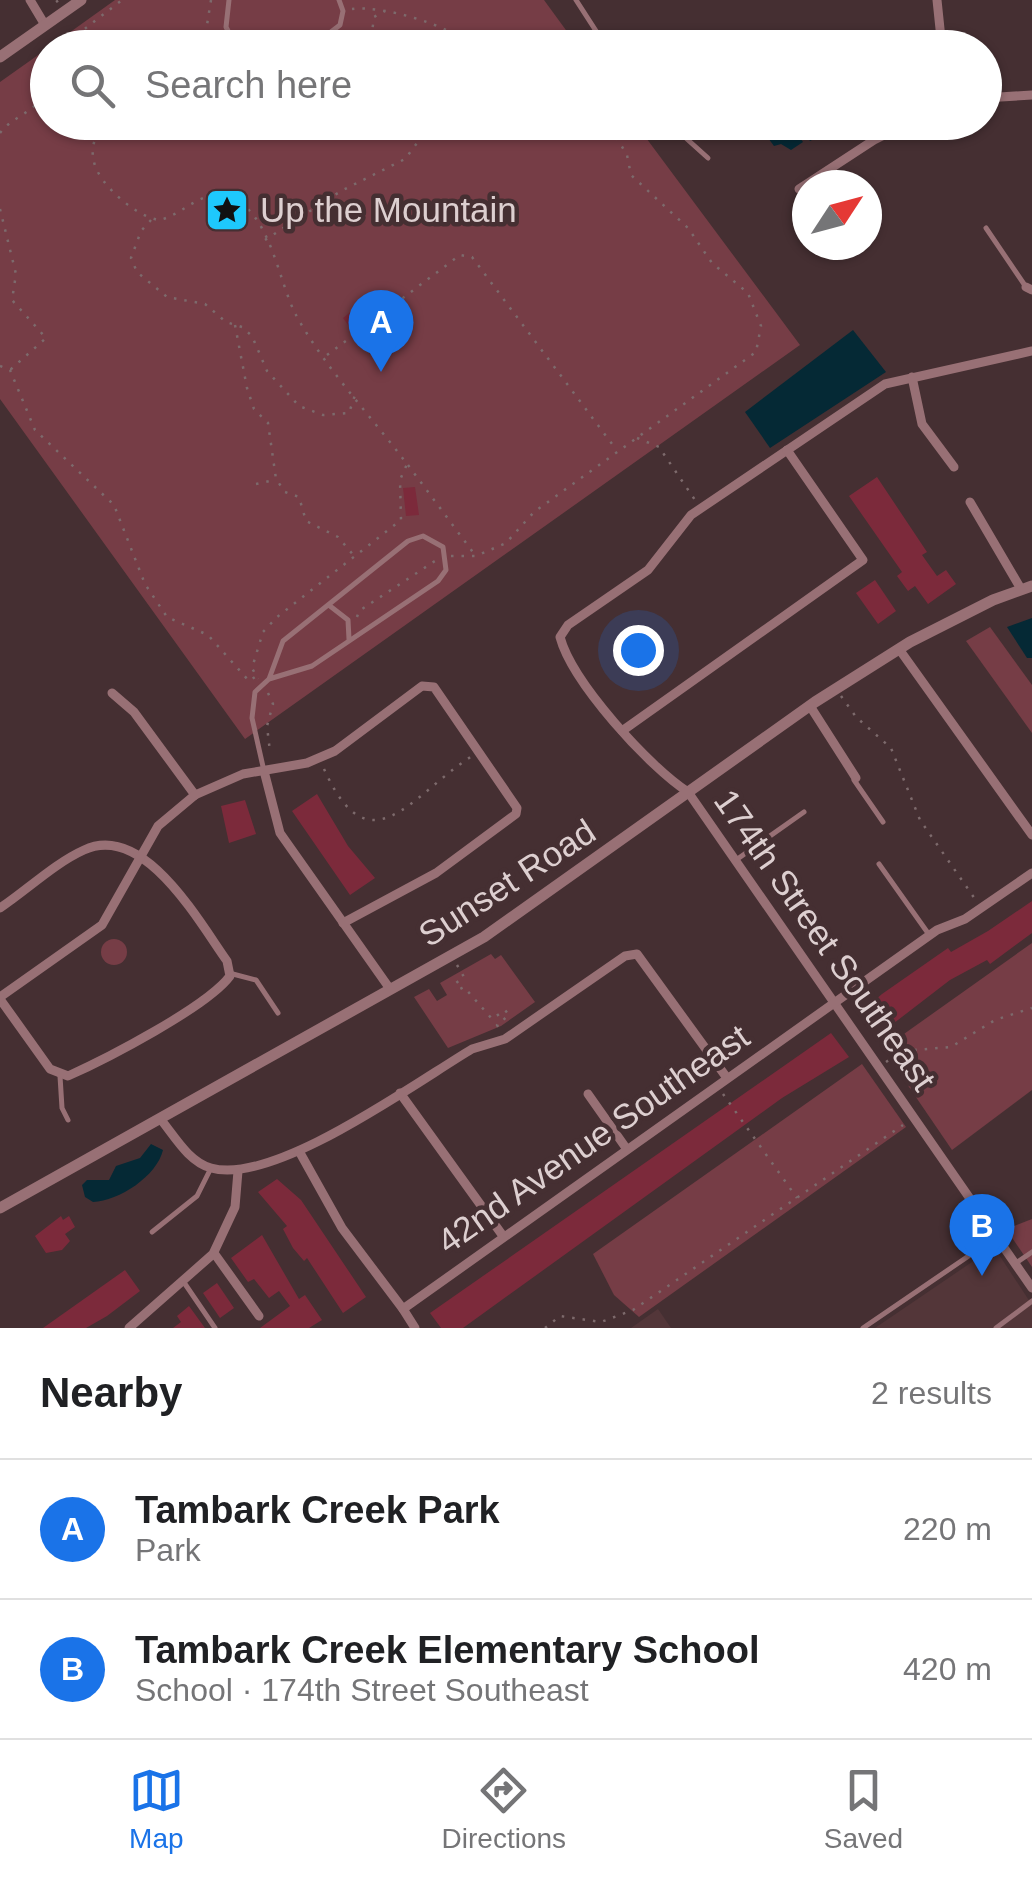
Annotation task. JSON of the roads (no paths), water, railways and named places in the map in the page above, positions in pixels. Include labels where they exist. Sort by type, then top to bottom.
[{"type":"street","points":[[30,0],[45,25]]},
{"type":"street","points":[[38,30],[81,0]]},
{"type":"street","points":[[937,0],[940,30]]},
{"type":"street","points":[[0,57],[30,36]]},
{"type":"street","points":[[1002,97],[1032,95]]},
{"type":"street","points":[[828,170],[877,140]]},
{"type":"street","points":[[622,731],[863,560],[787,450],[885,384],[1032,351]]},
{"type":"street","points":[[912,376],[922,424],[954,467]]},
{"type":"street","name":"174th Street Southeast","points":[[787,450],[690,515],[648,570],[568,625],[560,637],[565,654],[622,731],[667,779],[688,792],[1032,1288]]},
{"type":"street","points":[[970,502],[1027,588]]},
{"type":"street","name":"Sunset Road","points":[[2,1204],[162,1120],[450,955],[574,876],[810,706],[898,649],[1027,588]]},
{"type":"street","points":[[898,649],[1032,835]]},
{"type":"street","points":[[0,908],[82,850],[99,844],[123,847],[139,855],[181,897],[228,961],[230,975],[222,988],[74,1073],[60,1076],[50,1069],[0,998],[102,925],[139,855],[158,826],[195,795],[243,774],[335,752],[422,686],[434,687],[517,808],[513,819],[436,874],[343,922]]},
{"type":"street","points":[[112,693],[134,712],[195,795]]},
{"type":"street","points":[[810,706],[856,778]]},
{"type":"street","points":[[264,771],[280,833],[390,989]]},
{"type":"street","name":"42nd Avenue Southeast","points":[[402,1308],[930,936],[982,908],[1032,872]]},
{"type":"street","points":[[162,1120],[190,1155],[210,1168],[238,1171],[271,1165],[472,1049],[504,1039],[625,956],[638,954],[727,1078]]},
{"type":"street","points":[[400,1092],[504,1236]]},
{"type":"street","points":[[588,1094],[626,1148]]},
{"type":"street","points":[[299,1151],[342,1228],[416,1328]]},
{"type":"street","points":[[129,1328],[214,1253],[234,1207],[238,1171]]},
{"type":"street","points":[[214,1253],[259,1316]]},
{"type":"lane","points":[[228,30],[229,0]]},
{"type":"lane","points":[[335,30],[340,26],[343,11],[339,0]]},
{"type":"lane","points":[[576,0],[595,30]]},
{"type":"lane","points":[[688,140],[708,158]]},
{"type":"lane","points":[[986,228],[1029,289]]},
{"type":"lane","points":[[264,771],[252,703],[262,684],[302,671],[438,581],[446,570],[446,557],[438,541],[415,538],[283,640],[269,679]]},
{"type":"lane","points":[[330,606],[343,613],[350,628],[349,639]]},
{"type":"lane","points":[[856,778],[882,822]]},
{"type":"lane","points":[[736,860],[804,812]]},
{"type":"lane","points":[[879,864],[930,936]]},
{"type":"lane","points":[[230,975],[256,980],[278,1013]]},
{"type":"lane","points":[[60,1076],[62,1108],[68,1120]]},
{"type":"lane","points":[[152,1232],[197,1196],[210,1168]]},
{"type":"lane","points":[[863,1328],[998,1236]]},
{"type":"lane","points":[[1016,1263],[1032,1252]]},
{"type":"lane","points":[[182,1279],[216,1328]]},
{"type":"lane","points":[[996,1328],[1032,1301]]},
{"type":"water","points":[[770,140],[803,142],[791,150],[781,144],[774,146]]},
{"type":"water","points":[[853,330],[886,372],[770,448],[745,412]]},
{"type":"water","points":[[1032,618],[1032,658],[1027,658],[1007,627]]},
{"type":"water","points":[[151,1144],[163,1150],[145,1178],[103,1201],[93,1202],[85,1197],[82,1185],[87,1180],[109,1180],[116,1166],[140,1158]]},
{"type":"place","name":"Up the Mountain","points":[[227,210]]},
{"type":"place","name":"Tambark Creek Park","points":[[381,372]]},
{"type":"place","name":"Tambark Creek Elementary School","points":[[982,1276]]}]
